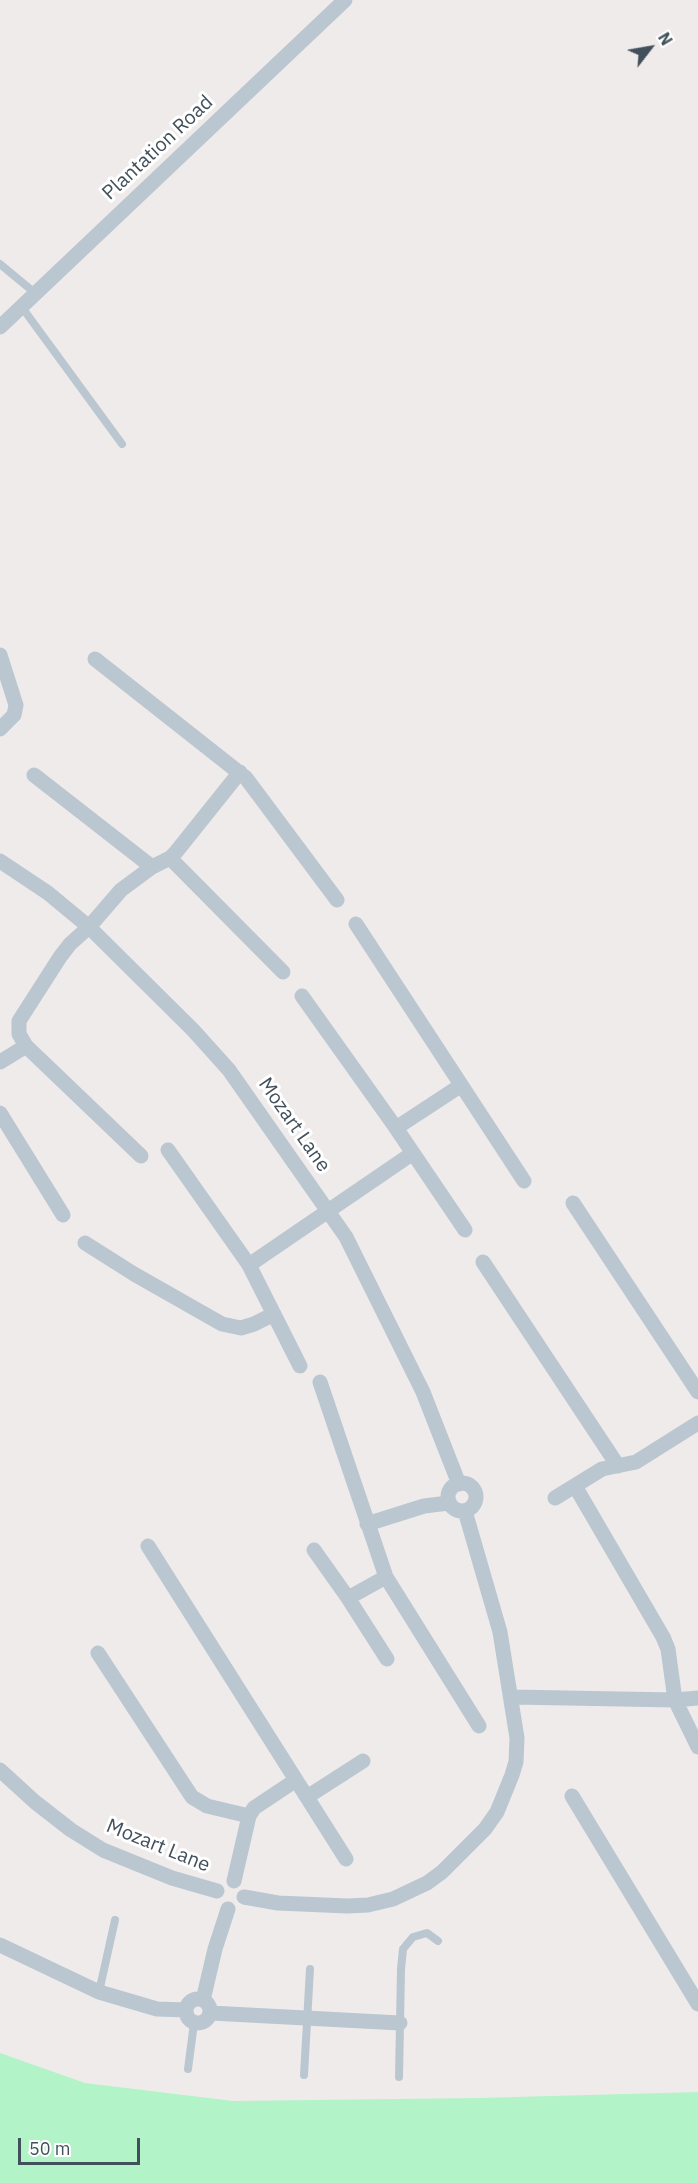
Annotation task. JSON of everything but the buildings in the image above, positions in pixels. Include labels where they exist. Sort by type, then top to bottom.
[{"type":"street","name":"Plantation Road","points":[[0,327],[345,0]]},
{"type":"street","points":[[0,655],[16,705],[14,715],[0,729]]},
{"type":"street","points":[[95,659],[240,772],[266,802],[337,900]]},
{"type":"street","points":[[141,1156],[26,1046],[18,1029],[21,1017],[60,957],[121,890],[152,867],[170,858],[181,847],[240,772]]},
{"type":"street","points":[[34,775],[152,867]]},
{"type":"street","points":[[170,858],[283,972]]},
{"type":"street","name":"Mozart Lane","points":[[0,861],[48,893],[89,927],[187,1024],[229,1070],[329,1211],[362,1266],[418,1382],[459,1484]]},
{"type":"street","points":[[356,924],[524,1181]]},
{"type":"street","points":[[302,996],[465,1230]]},
{"type":"street","points":[[0,1062],[26,1046]]},
{"type":"street","points":[[396,1128],[460,1086]]},
{"type":"street","points":[[0,1113],[63,1215]]},
{"type":"street","points":[[168,1150],[249,1265],[300,1366]]},
{"type":"street","points":[[249,1265],[413,1153]]},
{"type":"street","points":[[573,1203],[698,1392]]},
{"type":"street","points":[[85,1244],[222,1324],[241,1328],[274,1314]]},
{"type":"street","points":[[483,1262],[618,1466]]},
{"type":"street","points":[[320,1382],[386,1577],[479,1726]]},
{"type":"street","points":[[555,1498],[598,1470],[636,1462],[698,1423]]},
{"type":"street","points":[[459,1484],[470,1485],[476,1493],[475,1502],[465,1511],[455,1509],[449,1503],[450,1490],[459,1484]]},
{"type":"street","points":[[574,1486],[663,1637],[668,1649],[675,1700],[698,1747]]},
{"type":"street","points":[[367,1524],[424,1506],[449,1503]]},
{"type":"street","points":[[244,1897],[295,1904],[368,1905],[393,1899],[427,1883],[442,1872],[485,1828],[497,1812],[516,1762],[517,1748],[512,1697],[493,1603],[465,1511]]},
{"type":"street","points":[[148,1546],[346,1859]]},
{"type":"street","points":[[314,1550],[387,1659]]},
{"type":"street","points":[[348,1598],[386,1577]]},
{"type":"street","points":[[98,1653],[192,1797],[207,1806],[249,1816]]},
{"type":"street","points":[[512,1697],[675,1700],[698,1698]]},
{"type":"street","points":[[307,1797],[363,1761]]},
{"type":"street","name":"Mozart Lane","points":[[0,1770],[34,1802],[71,1830],[103,1850],[194,1886],[217,1891]]},
{"type":"street","points":[[234,1881],[249,1816],[254,1808],[296,1780]]},
{"type":"street","points":[[572,1797],[698,2004]]},
{"type":"street","points":[[234,1881],[242,1886],[244,1897],[238,1907],[228,1908],[220,1904],[216,1895],[222,1884],[234,1881]]},
{"type":"street","points":[[0,1945],[99,1992],[205,2022],[215,1949],[228,1908]]},
{"type":"street","points":[[190,2016],[192,2001],[207,2006],[308,2019],[400,2023]]},
{"type":"lane","points":[[0,264],[35,293]]},
{"type":"lane","points":[[21,306],[122,444]]},
{"type":"lane","points":[[99,1992],[115,1920]]},
{"type":"lane","points":[[399,2077],[403,1949],[413,1937],[427,1933],[438,1941]]},
{"type":"lane","points":[[303,2075],[310,1969]]},
{"type":"lane","points":[[188,2069],[190,2016]]},
{"type":"green space","points":[[0,2053],[85,2083],[233,2101],[698,2092],[698,2183],[0,2183]]}]
